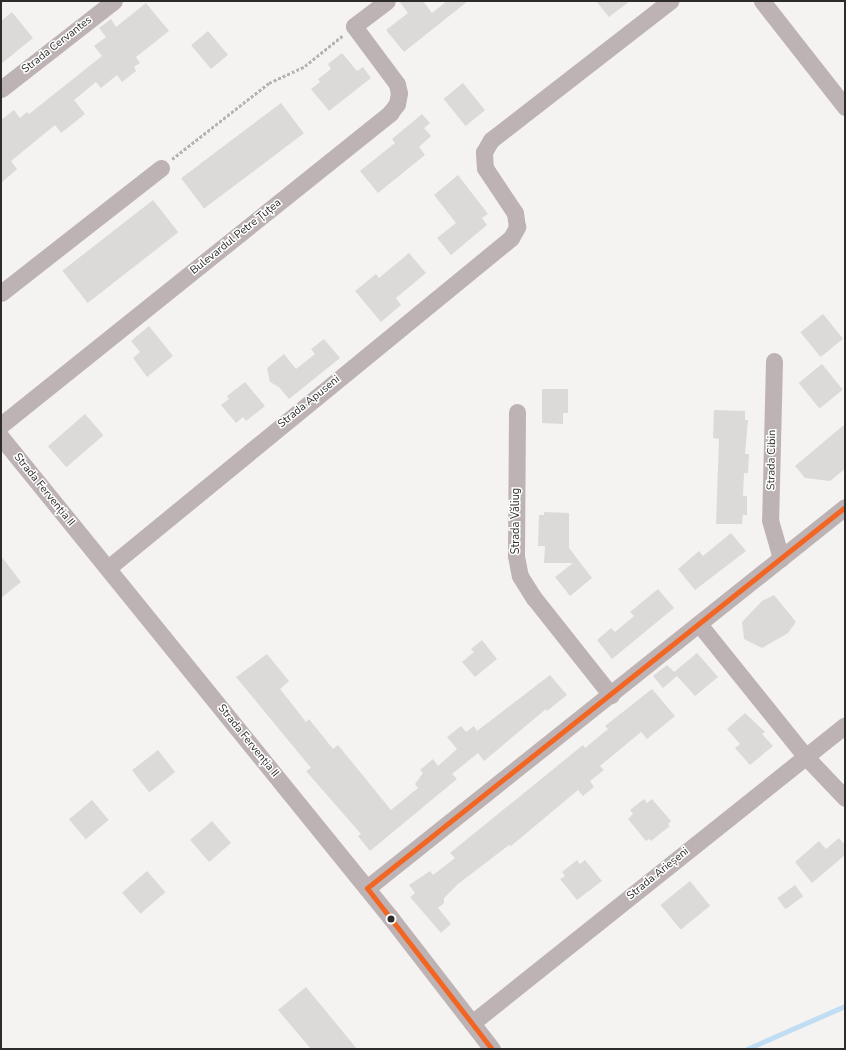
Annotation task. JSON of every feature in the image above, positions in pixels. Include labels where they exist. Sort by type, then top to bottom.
[{"type":"street","name":"Strada Cervantes","points":[[1,90],[114,1]]},
{"type":"street","points":[[354,26],[387,1]]},
{"type":"street","name":"Strada Apuseni","points":[[108,568],[511,238],[516,227],[514,213],[485,168],[484,152],[491,140],[670,1]]},
{"type":"street","points":[[762,1],[845,107]]},
{"type":"street","name":"Bulevardul Petre Țuțea","points":[[1,425],[390,113],[397,104],[399,93],[397,84],[354,26]]},
{"type":"street","points":[[1,293],[161,168]]},
{"type":"street","name":"Strada Cibin","points":[[774,361],[770,520],[781,558]]},
{"type":"street","name":"Strada Văliug","points":[[517,412],[516,556],[520,576],[534,598],[611,695]]},
{"type":"street","name":"Strada Fervenția II","points":[[1,437],[367,888],[492,1049]]},
{"type":"street","points":[[367,888],[845,507]]},
{"type":"street","points":[[699,624],[805,756],[845,798]]},
{"type":"street","name":"Strada Arieșeni","points":[[472,1023],[845,725]]},
{"type":"path","points":[[161,168],[269,83],[305,66],[354,26]]},
{"type":"building","points":[[399,1],[423,1],[432,13],[447,1],[468,1],[404,52],[386,30],[408,13]]},
{"type":"building","points":[[596,1],[630,1],[609,17]]},
{"type":"building","points":[[146,3],[169,31],[136,57],[140,63],[134,67],[136,71],[122,82],[117,75],[101,88],[96,82],[74,100],[85,114],[61,133],[55,125],[11,161],[17,169],[1,183],[1,120],[14,110],[20,118],[27,112],[29,114],[102,56],[94,46],[106,37],[99,28],[111,19],[116,27]]},
{"type":"building","points":[[12,12],[33,38],[1,64],[1,21]]},
{"type":"building","points":[[208,31],[228,55],[211,69],[191,45]]},
{"type":"building","points":[[342,53],[357,71],[363,67],[371,78],[329,111],[311,89],[320,82],[318,79],[331,69],[328,64]]},
{"type":"building","points":[[463,83],[485,110],[466,126],[444,99]]},
{"type":"building","points":[[281,103],[304,133],[204,209],[181,178]]},
{"type":"building","points":[[422,114],[430,123],[424,128],[431,136],[419,147],[425,155],[378,193],[360,171],[395,143],[392,139]]},
{"type":"building","points":[[458,175],[488,214],[482,218],[487,225],[451,255],[437,238],[456,223],[434,195]]},
{"type":"building","points":[[153,200],[178,232],[88,303],[62,271]]},
{"type":"building","points":[[409,253],[426,273],[396,298],[401,305],[381,322],[355,291],[376,274],[379,278]]},
{"type":"building","points":[[823,314],[843,339],[821,357],[800,332]]},
{"type":"building","points":[[149,326],[173,356],[147,377],[133,358],[140,352],[131,341]]},
{"type":"building","points":[[324,339],[340,358],[289,399],[279,387],[270,382],[267,368],[284,354],[296,369],[315,354],[311,349]]},
{"type":"building","points":[[822,364],[843,390],[819,409],[799,383]]},
{"type":"building","points":[[245,382],[265,406],[246,421],[243,417],[236,423],[221,405],[229,399],[227,396]]},
{"type":"building","points":[[542,389],[568,389],[568,413],[563,413],[563,424],[542,423]]},
{"type":"building","points":[[714,410],[745,411],[745,420],[748,420],[745,454],[749,454],[748,473],[744,473],[743,496],[747,496],[747,515],[743,515],[742,524],[716,524],[719,439],[713,438]]},
{"type":"building","points":[[85,414],[103,435],[66,467],[48,446]]},
{"type":"building","points":[[845,424],[845,469],[830,481],[805,478],[795,466]]},
{"type":"building","points":[[544,512],[569,513],[569,548],[592,578],[570,596],[555,577],[573,563],[544,563],[545,546],[538,546],[539,515],[544,515]]},
{"type":"building","points":[[731,533],[746,551],[695,590],[678,569],[699,551],[703,556]]},
{"type":"building","points":[[1,556],[21,582],[1,598]]},
{"type":"building","points":[[658,589],[674,608],[612,659],[597,640],[611,628],[615,632],[634,616],[630,612]]},
{"type":"building","points":[[774,595],[796,622],[788,633],[762,648],[744,639],[742,622],[762,601]]},
{"type":"building","points":[[482,640],[497,659],[475,677],[462,662],[474,652],[471,649]]},
{"type":"building","points":[[697,653],[718,677],[695,696],[677,676],[663,688],[653,676],[667,665],[674,672]]},
{"type":"building","points":[[267,654],[289,681],[280,689],[306,722],[309,719],[333,749],[338,745],[391,810],[418,788],[415,784],[423,773],[420,770],[433,759],[438,766],[457,749],[447,737],[461,726],[466,732],[474,726],[477,731],[550,675],[567,695],[547,711],[546,709],[484,761],[478,753],[452,774],[457,779],[370,851],[358,836],[361,834],[306,771],[311,768],[236,677]]},
{"type":"building","points":[[652,689],[675,716],[647,739],[641,732],[600,766],[604,770],[590,781],[594,787],[583,796],[578,790],[511,846],[509,845],[458,884],[444,898],[444,903],[438,908],[451,924],[441,933],[410,897],[415,893],[409,885],[430,871],[433,875],[455,858],[450,853],[583,745],[585,748],[608,729],[605,726]]},
{"type":"building","points":[[745,713],[765,732],[762,734],[773,746],[750,765],[735,748],[740,744],[727,729]]},
{"type":"building","points":[[158,750],[175,772],[149,792],[132,770]]},
{"type":"building","points":[[644,799],[647,803],[652,799],[671,821],[668,824],[670,826],[651,841],[649,839],[646,841],[628,819],[633,814],[630,810]]},
{"type":"building","points":[[92,800],[109,820],[86,839],[69,819]]},
{"type":"building","points":[[212,821],[231,843],[209,862],[190,840]]},
{"type":"building","points":[[839,838],[845,845],[845,855],[812,883],[795,862],[819,841],[826,849]]},
{"type":"building","points":[[577,860],[580,864],[585,860],[602,881],[577,900],[560,879],[565,876],[562,872]]},
{"type":"building","points":[[147,871],[165,892],[140,914],[122,893]]},
{"type":"building","points":[[690,881],[710,906],[681,930],[660,905]]},
{"type":"building","points":[[795,885],[803,896],[785,909],[777,898]]},
{"type":"building","points":[[306,987],[357,1049],[311,1049],[278,1010]]},
{"type":"waterway","points":[[747,1049],[845,1006]]},
{"type":"transit line","points":[[367,888],[845,507]]},
{"type":"transit line","points":[[367,888],[492,1049]]}]
